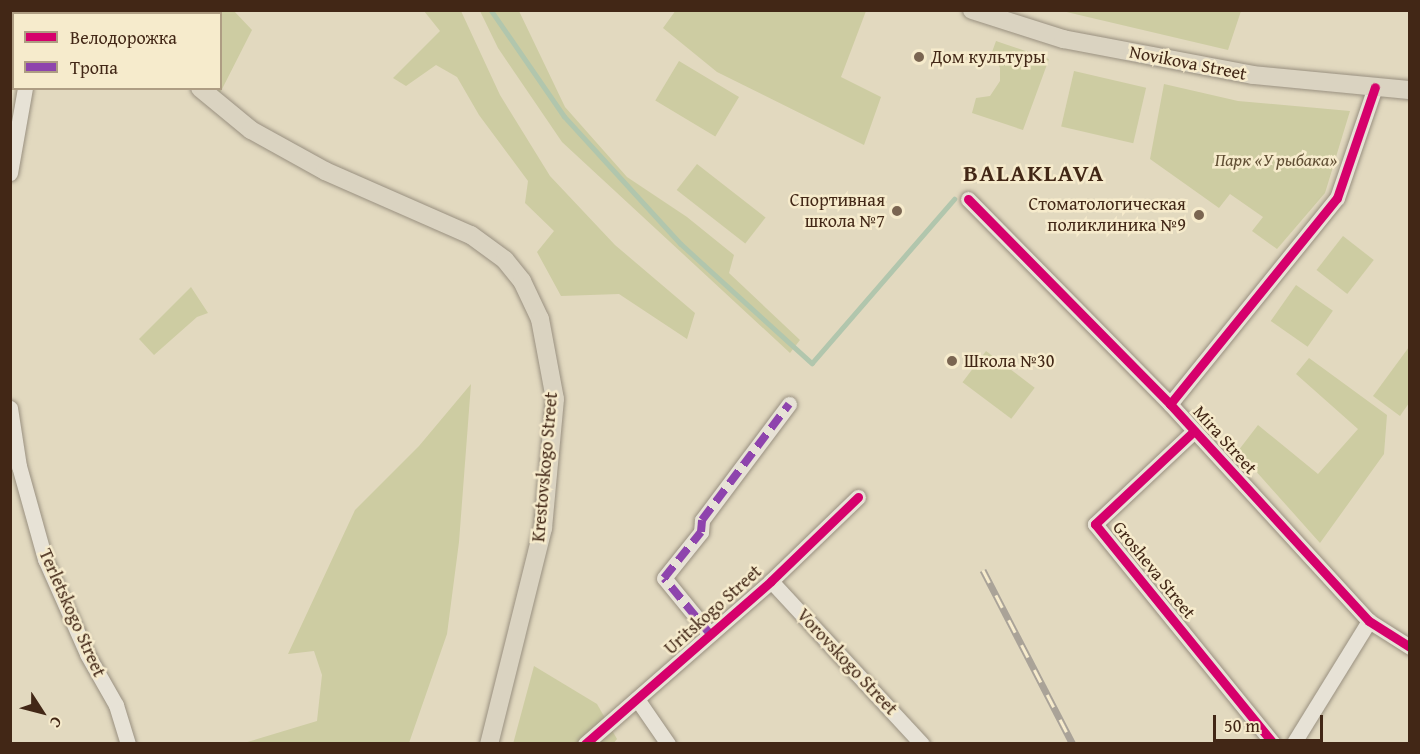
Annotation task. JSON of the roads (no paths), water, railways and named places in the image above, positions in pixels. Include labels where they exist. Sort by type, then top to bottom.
[{"type":"main road","name":"Novikova Street","points":[[972,10],[1096,46],[1253,75],[1410,90]]},
{"type":"main road","name":"Krestovskogo Street","points":[[202,90],[251,130],[325,171],[471,235],[505,260],[522,281],[540,319],[555,399],[543,528],[489,744]]},
{"type":"street","points":[[1170,404],[1337,198],[1375,87]]},
{"type":"street","points":[[10,173],[25,90]]},
{"type":"street","name":"Mira Street","points":[[968,198],[1170,404],[1369,621],[1410,647]]},
{"type":"street","points":[[710,634],[664,578],[701,532],[702,520],[789,404]]},
{"type":"street","name":"Terletskogo Street","points":[[10,408],[19,466],[45,559],[87,654],[116,705],[128,744]]},
{"type":"street","name":"Grosheva Street","points":[[1194,430],[1095,524],[1274,744]]},
{"type":"street","name":"Uritskogo Street","points":[[585,744],[771,581],[858,497]]},
{"type":"street","name":"Vorovskogo Street","points":[[771,581],[922,744]]},
{"type":"street","points":[[1293,744],[1369,621]]},
{"type":"street","points":[[637,699],[668,744]]},
{"type":"waterway","points":[[491,10],[564,116],[681,244],[812,363],[954,199]]},
{"type":"railway","points":[[983,570],[1073,744]]},
{"type":"place","name":"Дом культуры","points":[[919,57]]},
{"type":"place","name":"Спортивная школа №7","points":[[897,211]]},
{"type":"place","name":"Стоматологическая поликлиника №9","points":[[1199,215]]},
{"type":"place","name":"Школа №30","points":[[952,361]]},
{"type":"district","name":"BALAKLAVA","points":[[1034,173]]},
{"type":"park label","name":"Парк «У рыбака»","points":[[1276,160]]}]
